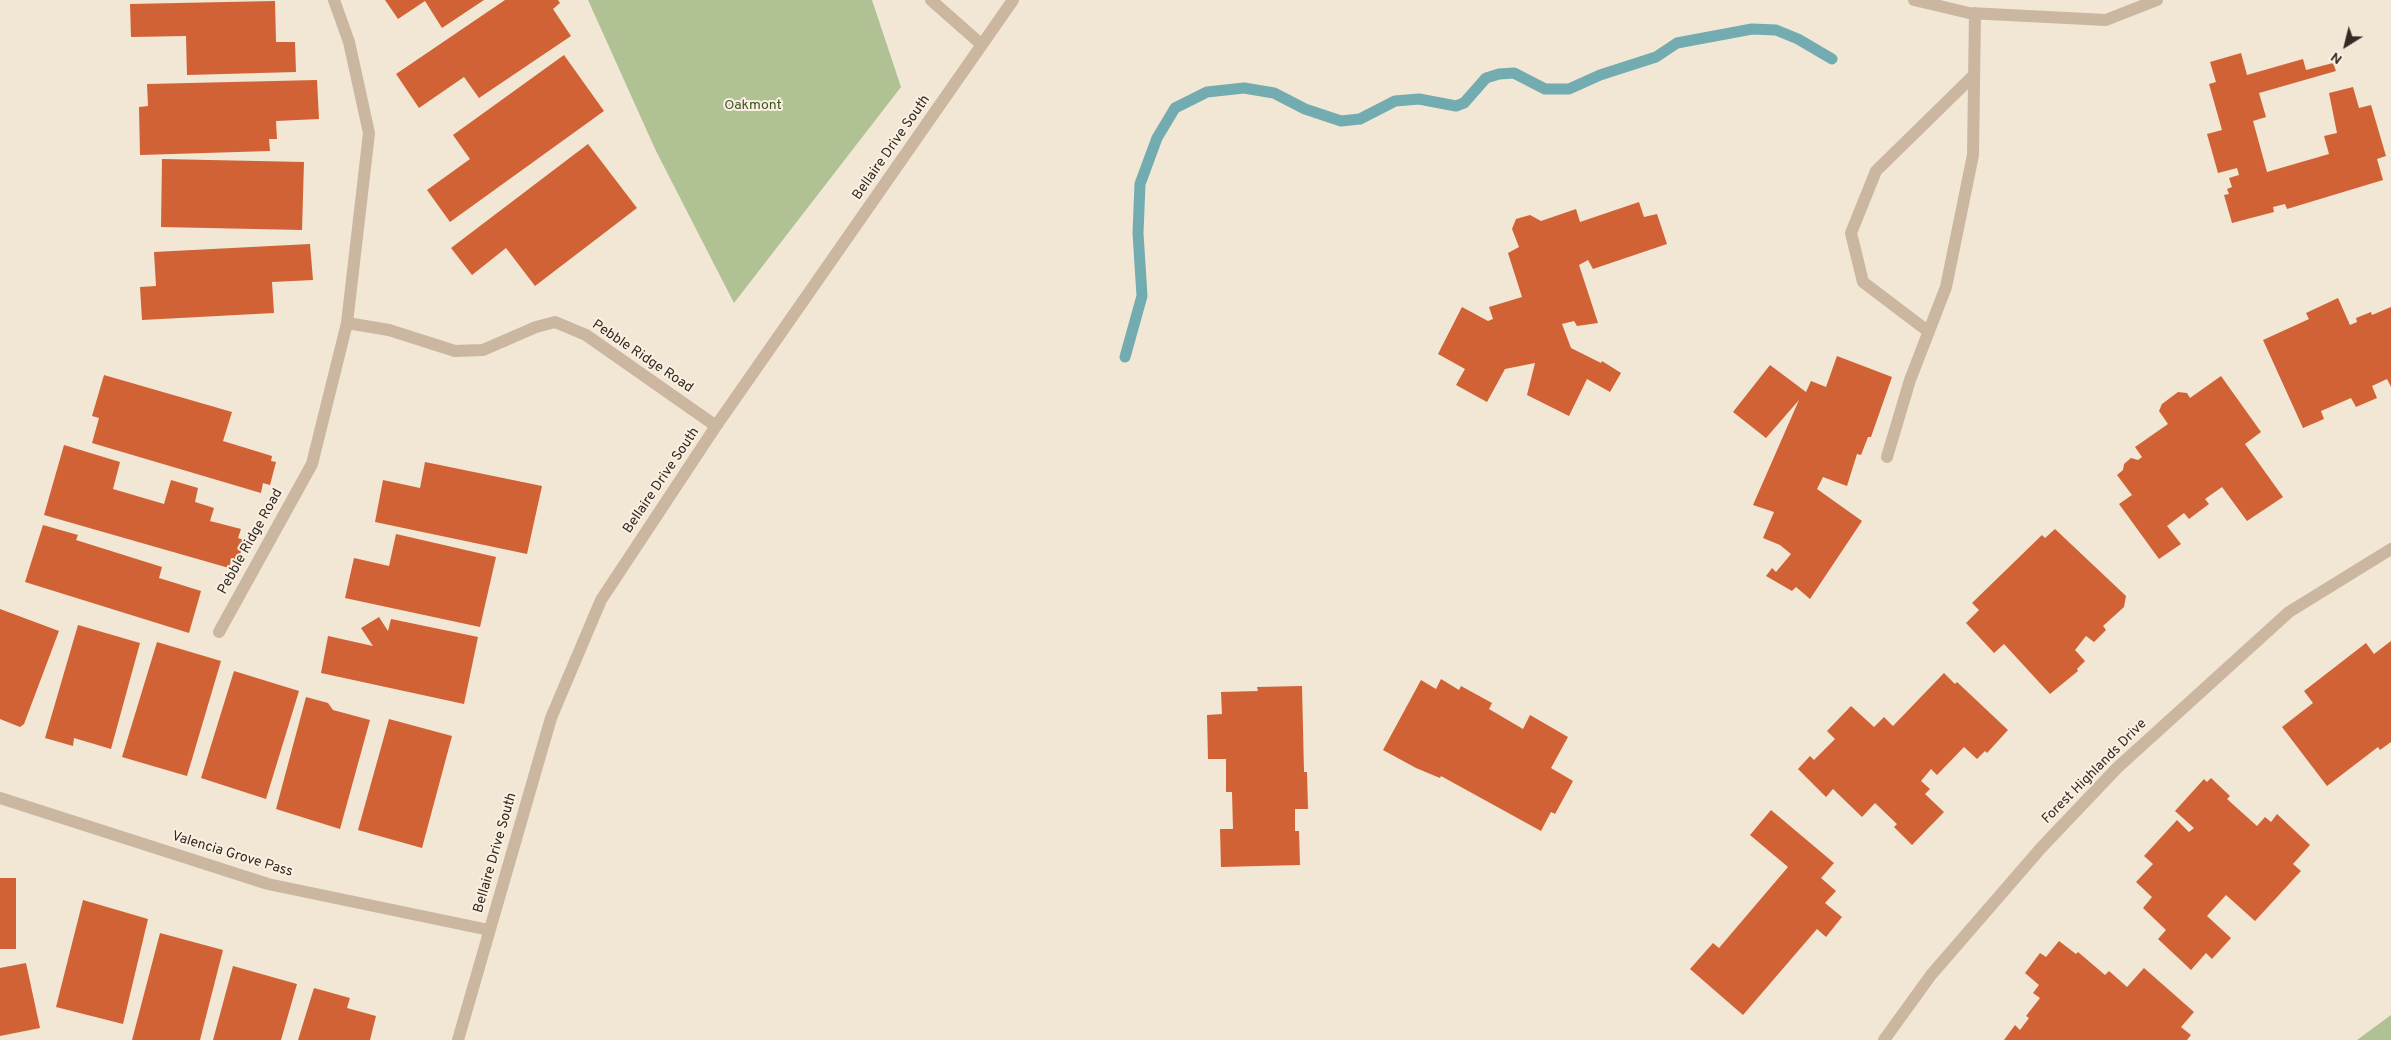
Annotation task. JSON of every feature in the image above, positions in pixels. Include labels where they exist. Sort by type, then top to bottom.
[{"type":"street","name":"Pebble Ridge Road","points":[[219,632],[312,464],[347,323],[369,133],[349,42],[334,0]]},
{"type":"street","points":[[932,0],[982,45]]},
{"type":"street","name":"Bellaire Drive South","points":[[458,1040],[551,718],[601,600],[716,426],[1013,0]]},
{"type":"street","points":[[1914,0],[1975,13],[2106,20],[2157,0]]},
{"type":"street","points":[[1887,457],[1910,380],[1946,287],[1973,155],[1975,13]]},
{"type":"street","points":[[1929,332],[1863,282],[1851,233],[1876,171],[1974,75]]},
{"type":"street","name":"Pebble Ridge Road","points":[[347,323],[389,330],[455,351],[483,350],[510,340],[536,327],[555,322],[586,335],[716,426]]},
{"type":"street","name":"Forest Highlands Drive","points":[[1884,1040],[1931,975],[2041,848],[2116,768],[2289,612],[2391,549]]},
{"type":"street","name":"Valencia Grove Pass","points":[[0,798],[268,884],[490,930]]},
{"type":"green space","name":"Oakmont","points":[[588,0],[872,0],[901,87],[734,303],[656,151]]},
{"type":"green space","points":[[2391,1015],[2391,1040],[2357,1040]]},
{"type":"building","points":[[385,0],[484,0],[442,28],[425,1],[398,19]]},
{"type":"building","points":[[505,0],[558,0],[560,3],[553,9],[571,36],[479,98],[464,77],[419,108],[396,74]]},
{"type":"building","points":[[275,1],[276,42],[295,42],[296,72],[187,75],[186,36],[131,37],[130,4]]},
{"type":"building","points":[[2241,53],[2247,75],[2303,59],[2306,70],[2333,63],[2336,71],[2259,93],[2266,117],[2253,121],[2267,172],[2329,154],[2324,136],[2337,133],[2329,93],[2353,87],[2359,108],[2371,105],[2386,156],[2377,159],[2383,180],[2287,209],[2285,204],[2273,207],[2274,212],[2232,223],[2224,195],[2229,194],[2227,189],[2232,187],[2229,178],[2239,175],[2237,168],[2218,173],[2207,134],[2222,130],[2209,84],[2216,82],[2210,62]]},
{"type":"building","points":[[564,55],[604,111],[450,222],[427,190],[470,159],[453,135]]},
{"type":"building","points":[[317,80],[319,119],[276,121],[277,139],[269,139],[270,151],[140,155],[139,107],[148,106],[147,84]]},
{"type":"building","points":[[588,144],[637,208],[535,286],[506,248],[472,275],[451,248]]},
{"type":"building","points":[[162,159],[304,162],[302,230],[161,227]]},
{"type":"building","points":[[1639,202],[1644,217],[1657,214],[1667,244],[1593,269],[1588,260],[1579,265],[1598,323],[1577,326],[1574,321],[1562,324],[1571,348],[1601,363],[1602,361],[1621,373],[1610,392],[1587,379],[1569,416],[1527,395],[1535,363],[1505,369],[1487,402],[1456,385],[1465,369],[1438,354],[1462,307],[1488,321],[1493,319],[1489,307],[1522,297],[1508,253],[1519,247],[1512,229],[1516,219],[1530,215],[1541,221],[1576,209],[1580,222]]},
{"type":"building","points":[[310,244],[313,280],[272,282],[274,313],[142,320],[140,287],[156,286],[154,252]]},
{"type":"building","points":[[2338,298],[2350,325],[2357,322],[2356,318],[2371,312],[2372,315],[2391,307],[2391,387],[2387,379],[2372,386],[2377,398],[2356,407],[2351,398],[2321,411],[2324,419],[2303,428],[2263,340],[2309,319],[2306,313]]},
{"type":"building","points":[[1837,356],[1892,377],[1871,437],[1868,437],[1861,455],[1857,454],[1847,486],[1823,477],[1817,489],[1862,521],[1810,599],[1796,587],[1792,591],[1766,576],[1772,568],[1776,572],[1791,554],[1780,545],[1763,538],[1774,512],[1753,505],[1799,400],[1766,438],[1733,412],[1770,365],[1806,392],[1811,381],[1826,387]]},
{"type":"building","points":[[104,375],[232,412],[223,441],[272,456],[271,461],[276,462],[270,485],[263,483],[261,493],[92,443],[99,418],[92,416]]},
{"type":"building","points":[[2221,376],[2261,432],[2245,444],[2283,497],[2247,521],[2222,487],[2205,499],[2209,504],[2189,519],[2184,513],[2167,526],[2181,544],[2159,559],[2119,504],[2132,495],[2117,475],[2123,470],[2124,464],[2131,458],[2138,460],[2142,457],[2135,447],[2168,424],[2159,411],[2162,404],[2178,392],[2187,393],[2190,398]]},
{"type":"building","points":[[64,445],[120,462],[113,489],[164,504],[171,480],[198,488],[195,502],[214,508],[210,521],[241,529],[238,538],[244,540],[238,563],[231,561],[229,568],[44,515]]},
{"type":"building","points":[[425,462],[542,486],[527,554],[375,522],[383,480],[420,488]]},
{"type":"building","points":[[43,525],[78,535],[76,540],[162,567],[159,578],[201,591],[189,633],[25,582]]},
{"type":"building","points":[[2055,529],[2126,596],[2124,607],[2103,626],[2106,630],[2094,642],[2086,636],[2075,650],[2085,661],[2077,669],[2078,671],[2050,694],[2004,644],[1994,653],[1966,623],[1979,610],[1972,603],[2042,535],[2045,538]]},
{"type":"building","points":[[396,534],[496,557],[480,627],[345,598],[354,558],[389,566]]},
{"type":"building","points":[[0,609],[59,631],[24,724],[20,727],[0,719]]},
{"type":"building","points":[[379,617],[388,631],[391,619],[478,637],[464,704],[321,673],[328,636],[373,646],[361,628]]},
{"type":"building","points":[[78,625],[140,643],[111,749],[74,738],[73,746],[45,738]]},
{"type":"building","points":[[2391,641],[2391,742],[2380,750],[2378,747],[2327,786],[2282,727],[2313,703],[2304,691],[2366,643],[2374,654]]},
{"type":"building","points":[[157,642],[221,661],[187,776],[122,757]]},
{"type":"building","points":[[234,671],[299,691],[266,799],[201,778]]},
{"type":"building","points":[[1944,673],[1955,684],[1957,682],[2008,730],[1987,753],[1985,751],[1977,759],[1964,747],[1937,775],[1931,769],[1921,781],[1930,789],[1925,794],[1944,812],[1912,845],[1894,827],[1897,824],[1875,803],[1862,817],[1833,789],[1826,797],[1798,769],[1810,756],[1814,760],[1835,739],[1827,731],[1851,706],[1874,727],[1884,717],[1893,726]]},
{"type":"building","points":[[1441,679],[1459,690],[1461,686],[1492,703],[1489,709],[1523,729],[1530,715],[1568,737],[1551,768],[1573,781],[1555,814],[1551,812],[1541,831],[1441,776],[1440,778],[1416,768],[1383,750],[1421,680],[1436,689]]},
{"type":"building","points":[[1302,686],[1304,772],[1307,772],[1308,809],[1295,809],[1295,831],[1299,831],[1300,865],[1221,867],[1220,829],[1233,829],[1232,792],[1226,792],[1226,759],[1208,759],[1207,715],[1222,714],[1221,692],[1258,691],[1257,687]]},
{"type":"building","points":[[306,697],[328,703],[333,710],[370,720],[340,829],[276,809]]},
{"type":"building","points":[[389,719],[452,736],[422,848],[358,830]]},
{"type":"building","points":[[2211,778],[2230,796],[2227,799],[2257,826],[2265,817],[2271,822],[2277,814],[2310,845],[2293,864],[2301,871],[2255,921],[2226,895],[2207,916],[2231,938],[2212,959],[2206,953],[2191,970],[2158,939],[2166,930],[2143,908],[2152,897],[2136,882],[2153,864],[2144,856],[2177,820],[2189,832],[2194,828],[2175,811],[2204,779],[2207,782]]},
{"type":"building","points":[[1771,810],[1834,863],[1821,878],[1836,891],[1825,903],[1842,917],[1826,937],[1817,929],[1743,1015],[1690,969],[1713,943],[1719,948],[1788,867],[1750,835]]},
{"type":"building","points":[[0,878],[16,878],[16,949],[0,949]]},
{"type":"building","points":[[83,900],[148,919],[123,1024],[56,1007]]},
{"type":"building","points":[[160,933],[223,950],[200,1040],[132,1040]]},
{"type":"building","points":[[2059,941],[2076,954],[2078,952],[2105,975],[2109,971],[2127,987],[2144,968],[2194,1012],[2181,1027],[2191,1035],[2187,1040],[2004,1040],[2015,1025],[2020,1030],[2029,1018],[2026,1016],[2040,998],[2033,993],[2039,985],[2025,973],[2040,953],[2046,957]]},
{"type":"building","points":[[26,963],[40,1028],[0,1036],[0,968]]},
{"type":"building","points":[[233,966],[297,984],[281,1040],[213,1040]]},
{"type":"building","points":[[314,988],[350,998],[347,1008],[376,1016],[370,1040],[298,1040]]},
{"type":"waterway","points":[[1125,357],[1142,296],[1138,233],[1140,184],[1157,138],[1175,108],[1207,92],[1244,88],[1274,93],[1305,109],[1341,121],[1360,119],[1395,101],[1419,99],[1456,106],[1464,103],[1486,78],[1499,74],[1514,73],[1545,89],[1569,89],[1600,75],[1656,57],[1677,43],[1752,29],[1776,30],[1798,39],[1832,59]]}]
